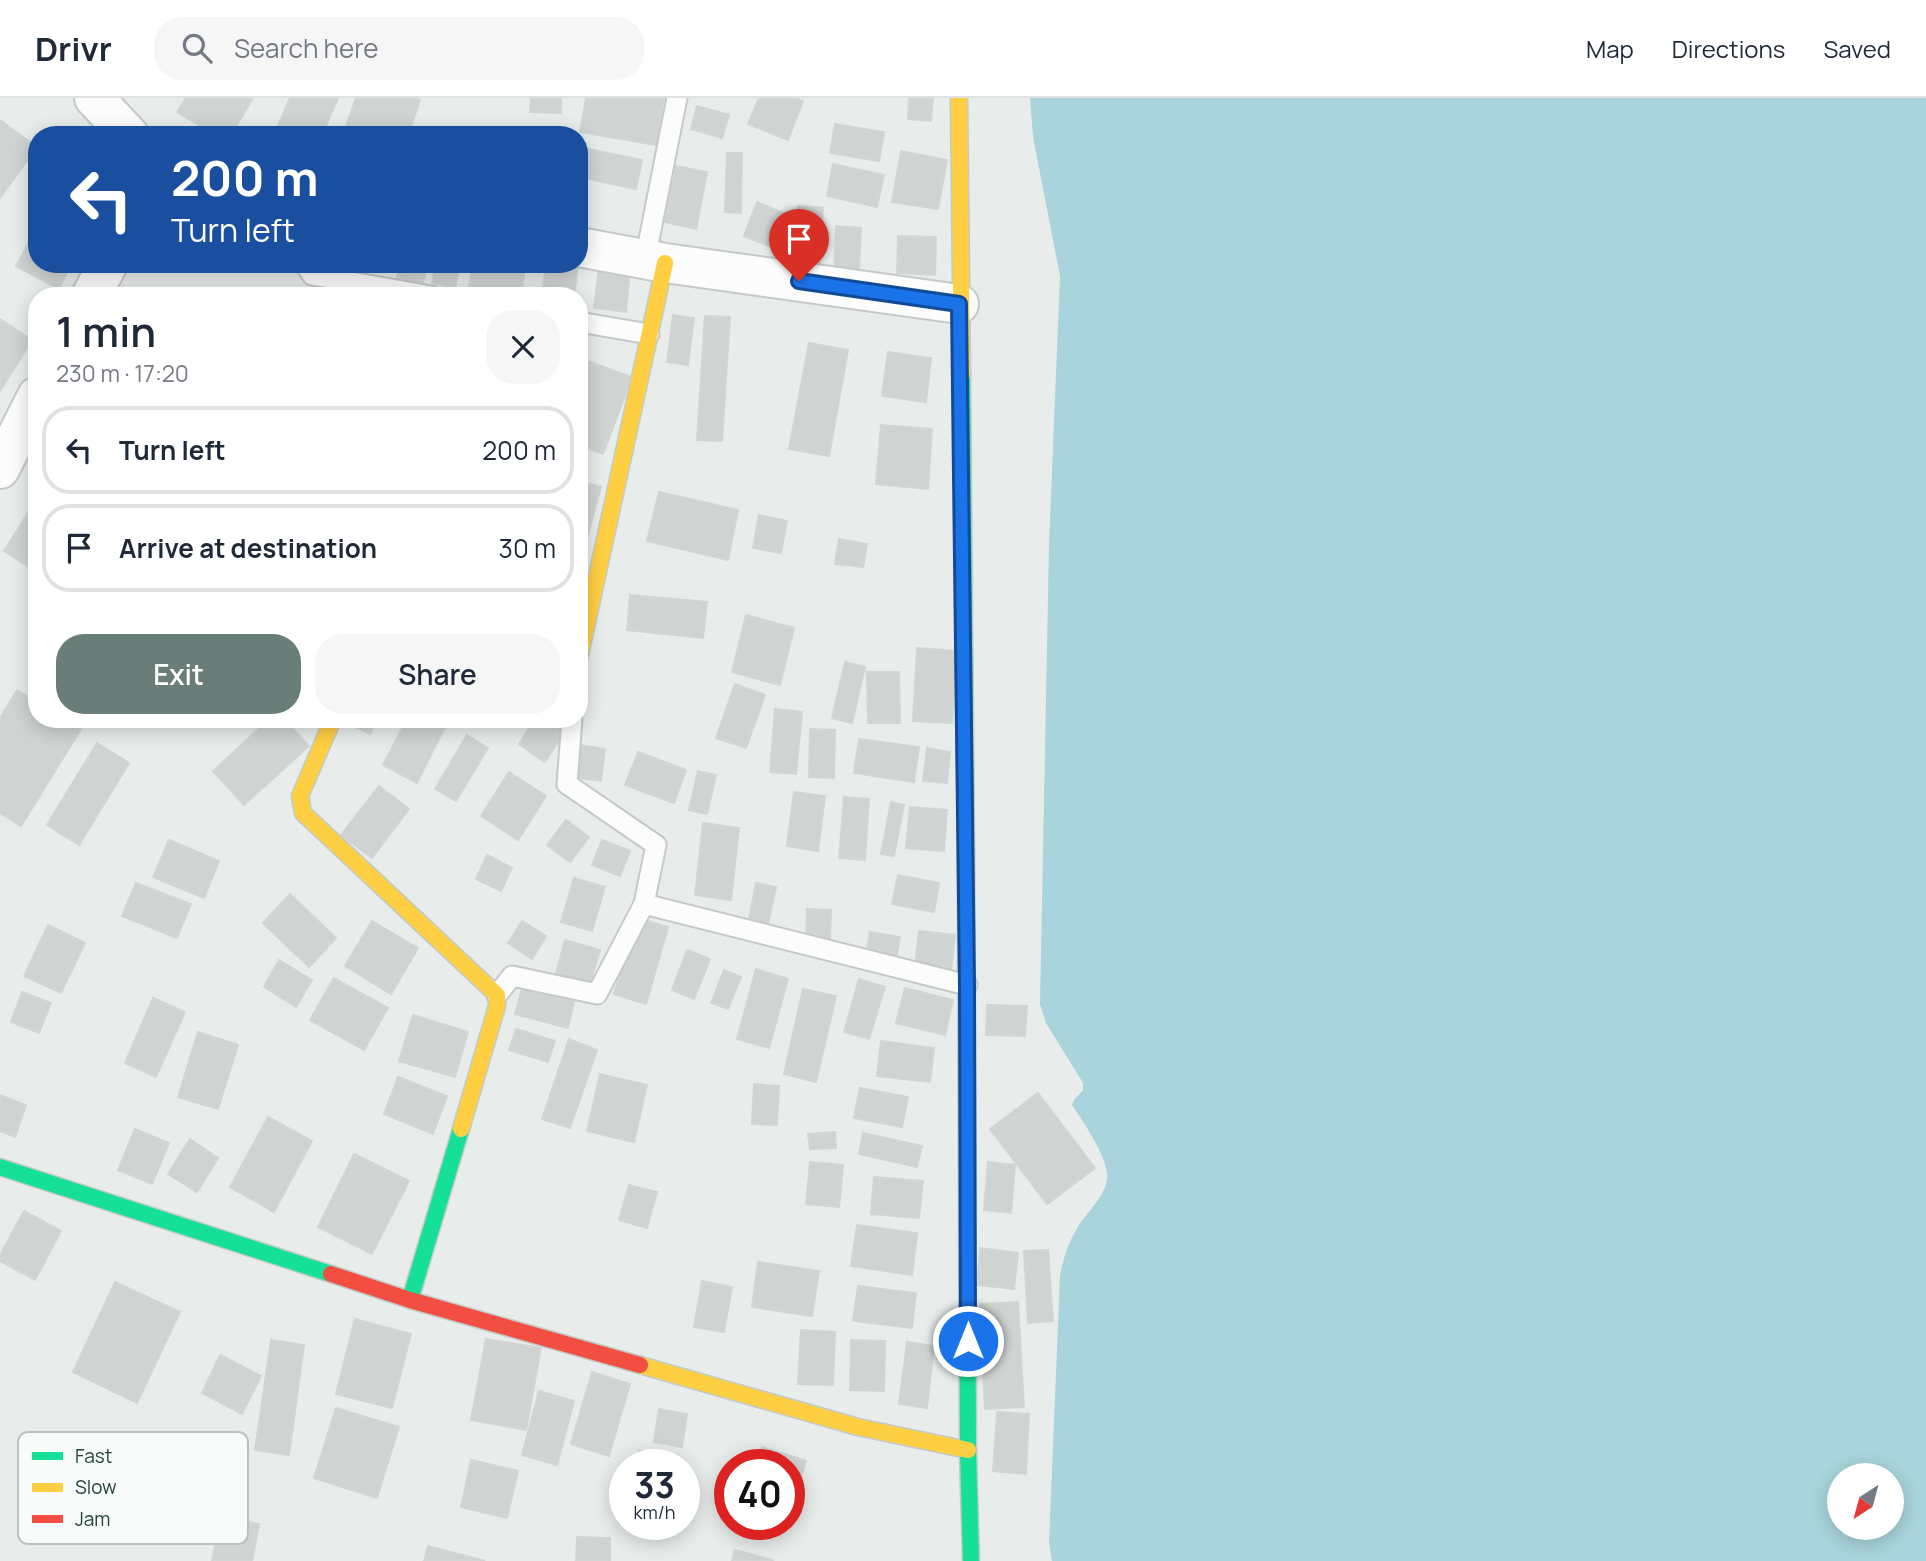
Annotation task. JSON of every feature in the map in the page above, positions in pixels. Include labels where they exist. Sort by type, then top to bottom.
[{"type":"street","points":[[94,98],[120,126]]},
{"type":"street","points":[[959,98],[971,1561]]},
{"type":"street","points":[[588,249],[655,261],[959,304]]},
{"type":"street","points":[[588,617],[649,334],[655,261]]},
{"type":"street","points":[[0,469],[28,414]]},
{"type":"street","points":[[329,728],[300,796],[303,813],[497,995],[497,1006],[410,1300]]},
{"type":"street","points":[[0,1167],[410,1300],[858,1427],[968,1450]]},
{"type":"lane","points":[[655,261],[677,98]]},
{"type":"lane","points":[[311,273],[380,287]]},
{"type":"lane","points":[[588,324],[649,334]]},
{"type":"lane","points":[[497,995],[512,976],[597,994],[644,904],[656,845],[568,784],[571,728]]},
{"type":"lane","points":[[644,904],[967,985]]},
{"type":"water","points":[[1030,98],[1926,98],[1926,1561],[1052,1561],[1049,1543],[1060,1276],[1069,1243],[1098,1201],[1107,1180],[1098,1147],[1072,1105],[1083,1090],[1083,1083],[1046,1023],[1040,1004],[1049,545],[1060,276],[1033,137]]},
{"type":"building","points":[[186,98],[253,98],[236,126],[200,126],[177,112]]},
{"type":"building","points":[[290,98],[338,98],[326,126],[278,126]]},
{"type":"building","points":[[356,98],[420,100],[411,126],[346,126]]},
{"type":"building","points":[[531,98],[561,98],[561,113],[530,112]]},
{"type":"building","points":[[586,98],[664,98],[656,145],[588,133],[588,126],[581,126]]},
{"type":"building","points":[[759,98],[795,98],[803,101],[788,140],[748,124]]},
{"type":"building","points":[[909,98],[933,98],[931,121],[908,119]]},
{"type":"building","points":[[697,106],[729,115],[722,138],[691,129]]},
{"type":"building","points":[[0,120],[28,140],[28,159],[0,198]]},
{"type":"building","points":[[835,124],[884,132],[879,161],[830,153]]},
{"type":"building","points":[[588,149],[642,160],[636,189],[588,179]]},
{"type":"building","points":[[901,151],[947,160],[938,209],[892,202]]},
{"type":"building","points":[[727,153],[742,153],[741,213],[725,212]]},
{"type":"building","points":[[833,164],[884,175],[877,207],[827,196]]},
{"type":"building","points":[[676,166],[707,172],[696,229],[665,222]]},
{"type":"building","points":[[757,202],[788,215],[774,248],[744,236]]},
{"type":"building","points":[[798,206],[823,208],[819,270],[794,268]]},
{"type":"building","points":[[836,226],[861,228],[859,272],[834,270]]},
{"type":"building","points":[[898,236],[936,237],[935,275],[897,273]]},
{"type":"building","points":[[28,244],[28,272],[16,266]]},
{"type":"building","points":[[599,267],[630,270],[626,312],[594,308]]},
{"type":"building","points":[[29,273],[67,273],[60,287]]},
{"type":"building","points":[[398,273],[425,273],[421,287],[396,281]]},
{"type":"building","points":[[434,273],[458,273],[455,287],[432,283]]},
{"type":"building","points":[[471,273],[525,273],[522,287],[469,286]]},
{"type":"building","points":[[545,273],[577,273],[575,287],[543,287]]},
{"type":"building","points":[[673,315],[694,318],[688,365],[667,362]]},
{"type":"building","points":[[705,316],[730,317],[722,441],[697,440]]},
{"type":"building","points":[[0,319],[28,337],[28,346],[0,391]]},
{"type":"building","points":[[809,343],[848,350],[829,456],[789,449]]},
{"type":"building","points":[[888,352],[931,358],[926,402],[882,396]]},
{"type":"building","points":[[588,361],[632,377],[603,454],[588,448]]},
{"type":"building","points":[[881,425],[932,429],[928,489],[876,484]]},
{"type":"building","points":[[588,483],[601,487],[588,534]]},
{"type":"building","points":[[659,492],[738,510],[728,560],[647,541]]},
{"type":"building","points":[[28,513],[28,566],[4,551]]},
{"type":"building","points":[[759,515],[787,521],[781,553],[753,548]]},
{"type":"building","points":[[839,539],[867,544],[863,567],[835,564]]},
{"type":"building","points":[[630,595],[707,602],[703,638],[627,630]]},
{"type":"building","points":[[746,615],[794,628],[780,685],[732,672]]},
{"type":"building","points":[[917,648],[957,651],[952,723],[913,721]]},
{"type":"building","points":[[845,662],[865,667],[852,723],[832,718]]},
{"type":"building","points":[[867,672],[899,672],[900,723],[868,723]]},
{"type":"building","points":[[735,684],[765,695],[746,748],[716,738]]},
{"type":"building","points":[[17,690],[28,697],[28,728],[81,729],[21,826],[0,813],[0,718]]},
{"type":"building","points":[[775,709],[802,712],[796,774],[770,772]]},
{"type":"building","points":[[259,728],[292,728],[309,746],[244,805],[213,771]]},
{"type":"building","points":[[358,728],[373,728],[370,734]]},
{"type":"building","points":[[402,728],[444,728],[417,783],[383,765]]},
{"type":"building","points":[[529,728],[560,728],[565,731],[545,762],[519,744]]},
{"type":"building","points":[[810,729],[835,730],[834,778],[809,777]]},
{"type":"building","points":[[467,735],[488,748],[456,801],[435,789]]},
{"type":"building","points":[[859,739],[919,747],[914,782],[854,773]]},
{"type":"building","points":[[97,743],[129,763],[79,845],[47,825]]},
{"type":"building","points":[[580,745],[605,749],[601,781],[576,778]]},
{"type":"building","points":[[927,748],[950,752],[947,783],[923,781]]},
{"type":"building","points":[[638,752],[686,770],[674,803],[625,785]]},
{"type":"building","points":[[698,771],[716,775],[707,814],[689,810]]},
{"type":"building","points":[[509,772],[546,796],[518,840],[481,816]]},
{"type":"building","points":[[379,786],[409,809],[372,858],[341,835]]},
{"type":"building","points":[[794,792],[825,796],[818,851],[787,846]]},
{"type":"building","points":[[844,797],[869,799],[865,860],[839,858]]},
{"type":"building","points":[[891,802],[904,805],[894,856],[881,854]]},
{"type":"building","points":[[910,807],[947,810],[944,851],[906,848]]},
{"type":"building","points":[[566,820],[589,837],[570,862],[547,845]]},
{"type":"building","points":[[703,823],[739,828],[731,900],[695,895]]},
{"type":"building","points":[[169,840],[219,861],[204,898],[153,877]]},
{"type":"building","points":[[602,840],[630,851],[620,876],[592,865]]},
{"type":"building","points":[[487,855],[512,868],[501,891],[476,879]]},
{"type":"building","points":[[898,875],[939,883],[934,912],[892,904]]},
{"type":"building","points":[[574,878],[605,887],[592,931],[561,922]]},
{"type":"building","points":[[136,883],[191,904],[177,938],[122,916]]},
{"type":"building","points":[[756,883],[776,887],[768,924],[749,919]]},
{"type":"building","points":[[290,894],[336,938],[309,967],[263,923]]},
{"type":"building","points":[[807,909],[831,910],[830,939],[806,938]]},
{"type":"building","points":[[636,918],[668,927],[646,1004],[614,994]]},
{"type":"building","points":[[372,921],[418,948],[391,994],[345,966]]},
{"type":"building","points":[[522,921],[546,936],[532,959],[508,943]]},
{"type":"building","points":[[48,925],[85,943],[61,993],[24,976]]},
{"type":"building","points":[[919,931],[955,935],[951,970],[915,965]]},
{"type":"building","points":[[870,932],[900,937],[896,960],[866,954]]},
{"type":"building","points":[[565,940],[600,950],[589,987],[555,977]]},
{"type":"building","points":[[687,950],[710,959],[694,999],[672,990]]},
{"type":"building","points":[[279,960],[312,980],[296,1007],[264,987]]},
{"type":"building","points":[[756,969],[788,979],[769,1048],[737,1039]]},
{"type":"building","points":[[724,970],[741,977],[728,1009],[711,1003]]},
{"type":"building","points":[[334,978],[388,1008],[364,1050],[310,1020]]},
{"type":"building","points":[[859,979],[885,987],[869,1039],[844,1032]]},
{"type":"building","points":[[522,988],[574,1002],[568,1028],[515,1014]]},
{"type":"building","points":[[905,988],[953,1000],[945,1035],[896,1023]]},
{"type":"building","points":[[803,989],[836,996],[816,1082],[784,1074]]},
{"type":"building","points":[[22,992],[51,1003],[39,1033],[11,1022]]},
{"type":"building","points":[[153,998],[185,1012],[156,1077],[125,1063]]},
{"type":"building","points":[[987,1005],[1027,1006],[1025,1036],[986,1035]]},
{"type":"building","points":[[413,1015],[468,1032],[455,1077],[399,1061]]},
{"type":"building","points":[[516,1029],[555,1041],[548,1062],[509,1050]]},
{"type":"building","points":[[198,1032],[238,1045],[218,1109],[178,1097]]},
{"type":"building","points":[[569,1039],[597,1050],[570,1128],[542,1119]]},
{"type":"building","points":[[881,1041],[934,1048],[930,1082],[877,1076]]},
{"type":"building","points":[[600,1074],[647,1085],[634,1142],[587,1131]]},
{"type":"building","points":[[398,1077],[447,1096],[433,1134],[384,1114]]},
{"type":"building","points":[[754,1084],[779,1086],[777,1125],[752,1124]]},
{"type":"building","points":[[860,1088],[908,1097],[902,1127],[854,1118]]},
{"type":"building","points":[[1038,1093],[1095,1168],[1047,1204],[990,1129]]},
{"type":"building","points":[[0,1095],[26,1105],[15,1137],[0,1131]]},
{"type":"building","points":[[268,1117],[312,1141],[274,1212],[230,1187]]},
{"type":"building","points":[[135,1129],[169,1143],[152,1184],[118,1170]]},
{"type":"building","points":[[835,1132],[836,1148],[810,1149],[808,1134]]},
{"type":"building","points":[[863,1133],[922,1146],[917,1167],[859,1154]]},
{"type":"building","points":[[190,1139],[218,1158],[197,1192],[168,1174]]},
{"type":"building","points":[[354,1154],[409,1181],[372,1254],[318,1227]]},
{"type":"building","points":[[810,1162],[843,1165],[839,1207],[806,1204]]},
{"type":"building","points":[[988,1162],[1015,1165],[1011,1213],[984,1210]]},
{"type":"building","points":[[874,1177],[923,1181],[919,1218],[871,1214]]},
{"type":"building","points":[[629,1185],[657,1192],[647,1228],[619,1220]]},
{"type":"building","points":[[24,1211],[61,1231],[35,1280],[0,1261],[0,1255]]},
{"type":"building","points":[[857,1225],[917,1233],[912,1275],[851,1266]]},
{"type":"building","points":[[980,1248],[1018,1253],[1014,1289],[977,1285]]},
{"type":"building","points":[[1048,1250],[1053,1321],[1028,1323],[1024,1251]]},
{"type":"building","points":[[758,1262],[819,1271],[812,1316],[752,1307]]},
{"type":"building","points":[[702,1281],[732,1287],[724,1332],[694,1327]]},
{"type":"building","points":[[115,1282],[180,1312],[137,1403],[73,1372]]},
{"type":"building","points":[[858,1286],[916,1293],[912,1328],[853,1321]]},
{"type":"building","points":[[1018,1302],[1024,1407],[985,1409],[980,1304]]},
{"type":"building","points":[[355,1319],[411,1334],[392,1408],[336,1394]]},
{"type":"building","points":[[801,1330],[835,1332],[833,1385],[798,1384]]},
{"type":"building","points":[[486,1339],[541,1348],[526,1430],[471,1420]]},
{"type":"building","points":[[271,1340],[304,1345],[289,1455],[255,1450]]},
{"type":"building","points":[[851,1340],[885,1341],[884,1391],[850,1390]]},
{"type":"building","points":[[907,1342],[934,1346],[927,1408],[899,1404]]},
{"type":"building","points":[[220,1355],[261,1376],[242,1414],[202,1393]]},
{"type":"building","points":[[592,1372],[630,1384],[609,1456],[571,1444]]},
{"type":"building","points":[[539,1391],[574,1401],[557,1465],[522,1455]]},
{"type":"building","points":[[336,1408],[399,1427],[377,1498],[314,1478]]},
{"type":"building","points":[[659,1409],[687,1414],[682,1447],[654,1442]]},
{"type":"building","points":[[997,1412],[1029,1414],[1026,1474],[993,1471]]},
{"type":"building","points":[[471,1460],[518,1471],[507,1518],[461,1507]]},
{"type":"building","points":[[248,1522],[259,1524],[252,1561],[212,1561],[215,1544],[248,1544]]},
{"type":"building","points":[[577,1537],[609,1538],[610,1561],[576,1561]]},
{"type":"building","points":[[428,1546],[485,1561],[424,1561]]},
{"type":"building","points":[[735,1550],[773,1560],[732,1561]]},
{"type":"traffic: fast","points":[[962,375],[966,851]]},
{"type":"traffic: fast","points":[[410,1300],[461,1129]]},
{"type":"traffic: fast","points":[[0,1167],[331,1274]]},
{"type":"traffic: fast","points":[[967,1201],[971,1561]]},
{"type":"traffic: slow","points":[[959,98],[962,375]]},
{"type":"traffic: slow","points":[[588,618],[665,263]]},
{"type":"traffic: slow","points":[[329,728],[300,796],[303,813],[497,995],[497,1006],[461,1129]]},
{"type":"traffic: slow","points":[[966,851],[967,1201]]},
{"type":"traffic: slow","points":[[640,1365],[858,1427],[968,1450]]},
{"type":"traffic: jam","points":[[331,1274],[410,1300],[640,1365]]},
{"type":"route","points":[[799,281],[959,304],[968,1341]]}]
